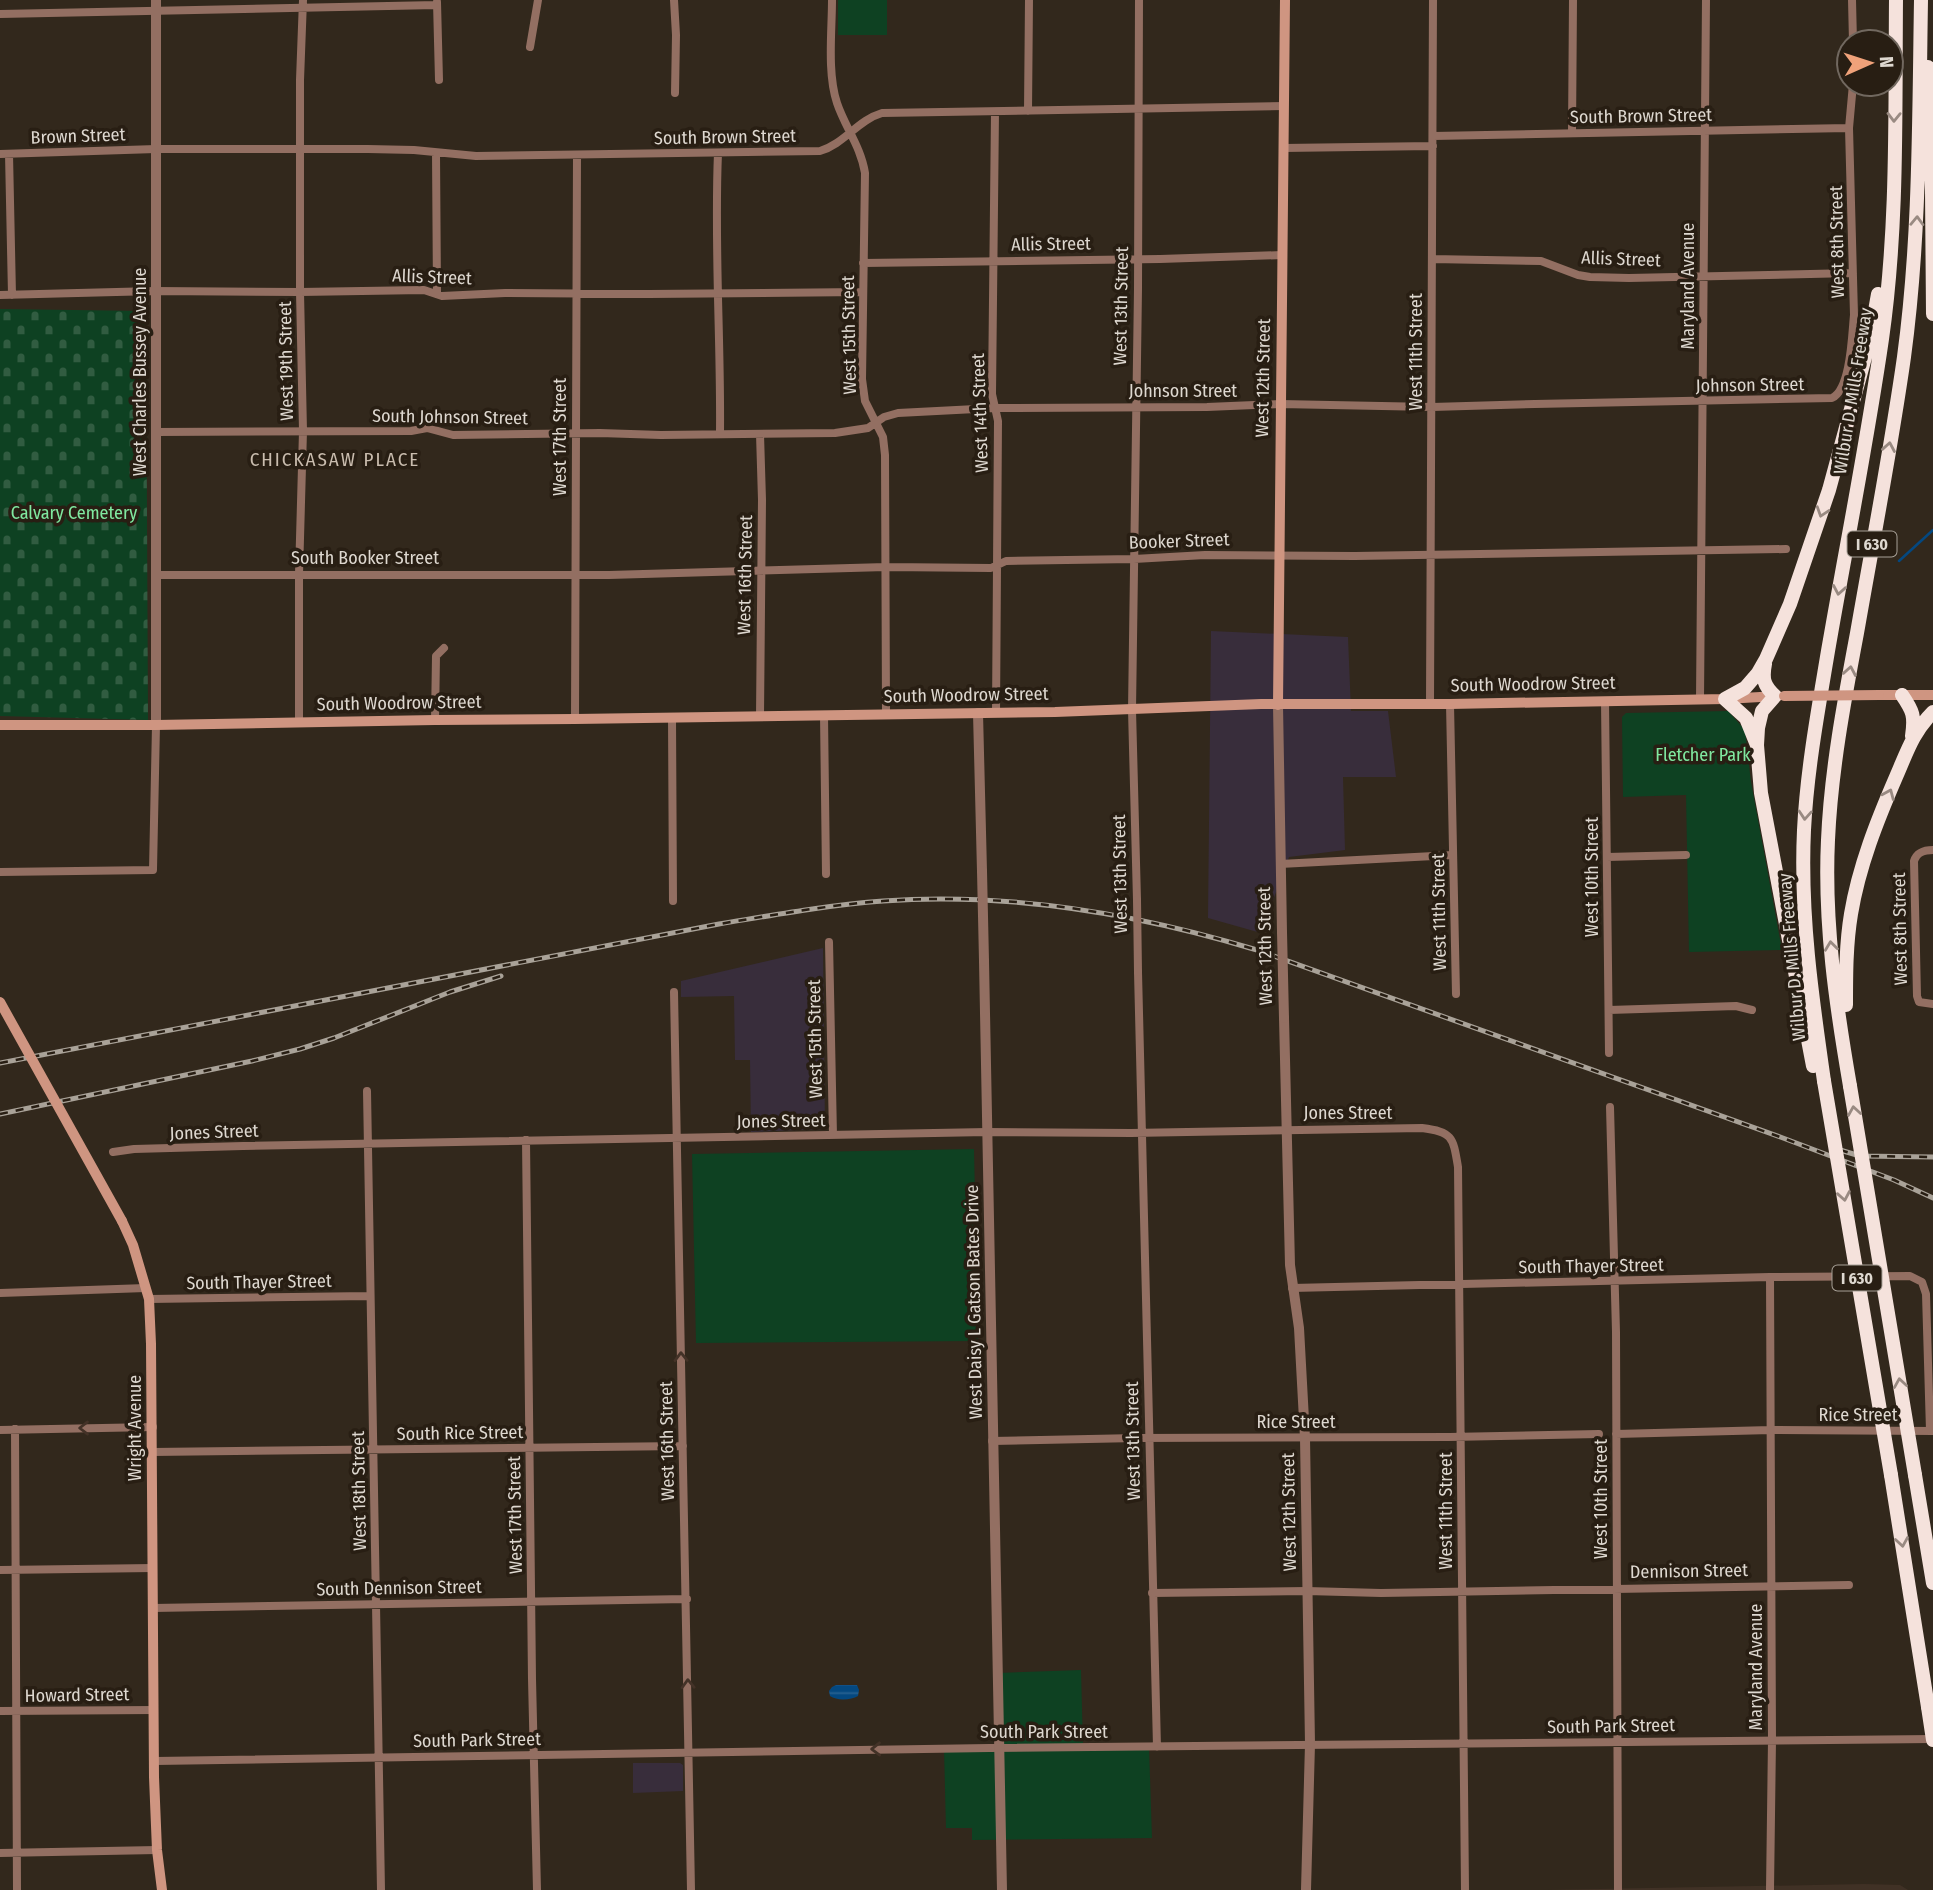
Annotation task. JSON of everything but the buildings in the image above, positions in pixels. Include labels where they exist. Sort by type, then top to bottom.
[{"type":"highway","name":"Wilbur D. Mills Freeway","points":[[1820,1081],[1804,908],[1805,811],[1820,699],[1882,338],[1893,208],[1896,0]]},
{"type":"highway","points":[[1923,0],[1931,117],[1933,314]]},
{"type":"highway","name":"I 630","points":[[1923,0],[1916,236],[1910,310],[1845,699],[1829,817],[1828,919],[1844,1052],[1933,1583]]},
{"type":"highway","points":[[1757,745],[1746,718],[1725,699],[1750,684],[1766,659],[1790,604],[1829,491],[1870,339],[1893,208]]},
{"type":"highway","points":[[1766,659],[1764,682],[1768,689],[1780,696],[1761,714],[1758,728],[1757,745],[1766,824],[1820,1081]]},
{"type":"highway","points":[[1902,695],[1912,710],[1912,740]]},
{"type":"highway","points":[[1844,1052],[1848,943],[1858,882],[1877,824],[1912,740],[1921,724],[1933,712]]},
{"type":"highway","name":"I 630","points":[[1820,1081],[1837,1155],[1933,1739]]},
{"type":"main road","name":"West 12th Street","points":[[1278,705],[1285,0]]},
{"type":"main road","name":"South Woodrow Street","points":[[0,725],[996,713],[1278,705],[1933,695]]},
{"type":"main road","name":"Wright Avenue","points":[[0,1002],[122,1221],[133,1245],[147,1293],[153,1427],[157,1850],[162,1890]]},
{"type":"street","points":[[530,47],[538,0]]},
{"type":"street","points":[[674,0],[675,93]]},
{"type":"street","name":"West 15th Street","points":[[832,0],[833,89],[836,102],[859,149],[865,173],[863,390],[883,437],[885,455],[886,714]]},
{"type":"street","points":[[1028,111],[1029,0]]},
{"type":"street","name":"West 13th Street","points":[[1139,0],[1132,710],[1157,1747]]},
{"type":"street","name":"West 11th Street","points":[[1430,704],[1433,0]]},
{"type":"street","points":[[1572,133],[1573,0]]},
{"type":"street","name":"Maryland Avenue","points":[[1700,699],[1706,0]]},
{"type":"street","points":[[1852,0],[1853,28]]},
{"type":"street","points":[[0,14],[156,6],[437,3],[439,80]]},
{"type":"street","name":"West 19th Street","points":[[299,722],[303,431],[300,292],[302,4]]},
{"type":"street","name":"West Charles Bussey Avenue","points":[[0,872],[153,870],[157,645],[156,6]]},
{"type":"street","name":"West 8th Street","points":[[1837,396],[1843,386],[1854,315],[1849,128],[1852,98]]},
{"type":"street","name":"South Brown Street","points":[[156,149],[414,150],[476,156],[820,151],[835,145],[871,117],[882,113],[1283,106]]},
{"type":"street","name":"West 14th Street","points":[[995,112],[992,394],[998,421],[996,713]]},
{"type":"street","name":"South Brown Street","points":[[1433,136],[1849,128]]},
{"type":"street","points":[[1283,148],[1433,146]]},
{"type":"street","name":"Brown Street","points":[[4,154],[156,149]]},
{"type":"street","points":[[436,153],[437,294]]},
{"type":"street","points":[[718,153],[716,212],[720,433]]},
{"type":"street","points":[[4,154],[12,295]]},
{"type":"street","name":"West 17th Street","points":[[575,719],[577,155]]},
{"type":"street","name":"Allis Street","points":[[863,263],[1282,255]]},
{"type":"street","name":"Allis Street","points":[[1432,259],[1541,261],[1590,277],[1853,274]]},
{"type":"street","name":"Allis Street","points":[[0,295],[155,291],[424,290],[453,296],[505,293],[863,292]]},
{"type":"street","name":"Johnson Street","points":[[576,433],[835,433],[868,428],[884,417],[898,413],[995,408],[1280,404],[1432,408],[1828,399],[1837,396]]},
{"type":"street","name":"South Johnson Street","points":[[156,432],[411,431],[427,428],[453,435],[576,433]]},
{"type":"street","name":"West 16th Street","points":[[760,434],[760,716]]},
{"type":"street","name":"Booker Street","points":[[575,574],[761,572],[886,567],[991,568],[1006,561],[1279,554],[1355,556],[1786,549]]},
{"type":"street","name":"South Booker Street","points":[[155,575],[575,574]]},
{"type":"street","points":[[435,720],[436,656],[444,648]]},
{"type":"street","name":"West 10th Street","points":[[1605,701],[1609,1054]]},
{"type":"street","name":"West 11th Street","points":[[1450,704],[1456,994]]},
{"type":"street","name":"West 12th Street","points":[[1278,705],[1290,1265],[1299,1328],[1305,1438],[1310,1744],[1306,1890]]},
{"type":"street","name":"West Daisy L Gatson Bates Drive","points":[[978,713],[1002,1890]]},
{"type":"street","points":[[824,715],[827,874]]},
{"type":"street","points":[[672,718],[673,901]]},
{"type":"street","name":"West 8th Street","points":[[1933,850],[1921,852],[1914,861],[1919,1002],[1933,1004]]},
{"type":"street","points":[[1280,864],[1453,855]]},
{"type":"street","points":[[1607,857],[1686,855]]},
{"type":"street","name":"West 15th Street","points":[[829,942],[834,1135]]},
{"type":"street","name":"West 16th Street","points":[[674,992],[691,1890]]},
{"type":"street","points":[[1609,1010],[1736,1006],[1752,1010]]},
{"type":"street","name":"West 18th Street","points":[[367,1091],[381,1890]]},
{"type":"street","name":"West 10th Street","points":[[1610,1107],[1616,1434],[1618,1890]]},
{"type":"street","name":"Jones Street","points":[[113,1152],[194,1147],[987,1132],[1422,1128],[1441,1130],[1447,1135]]},
{"type":"street","name":"West 11th Street","points":[[1447,1135],[1455,1148],[1458,1167],[1465,1890]]},
{"type":"street","name":"West 17th Street","points":[[526,1140],[537,1890]]},
{"type":"street","name":"South Thayer Street","points":[[1292,1288],[1902,1275],[1918,1279],[1926,1294],[1932,1431]]},
{"type":"street","name":"Maryland Avenue","points":[[1770,1277],[1770,1890]]},
{"type":"street","name":"South Thayer Street","points":[[0,1293],[369,1296]]},
{"type":"street","points":[[0,1430],[153,1427]]},
{"type":"street","points":[[15,1429],[17,1890]]},
{"type":"street","name":"Rice Street","points":[[1616,1434],[1771,1430],[1932,1431]]},
{"type":"street","name":"Rice Street","points":[[992,1441],[1599,1434]]},
{"type":"street","name":"South Rice Street","points":[[152,1452],[683,1446]]},
{"type":"street","points":[[0,1570],[153,1568]]},
{"type":"street","name":"Dennison Street","points":[[1152,1593],[1381,1593],[1849,1585]]},
{"type":"street","name":"South Dennison Street","points":[[153,1608],[687,1599]]},
{"type":"street","name":"Howard Street","points":[[0,1711],[154,1710]]},
{"type":"street","name":"South Park Street","points":[[155,1761],[1310,1744],[1933,1739]]},
{"type":"street","points":[[0,1853],[157,1850]]},
{"type":"shaded area","points":[[1211,631],[1348,637],[1351,711],[1388,711],[1396,777],[1343,777],[1345,850],[1289,857],[1261,933],[1208,918]]},
{"type":"shaded area","points":[[823,948],[825,1128],[751,1132],[750,1060],[735,1060],[734,996],[681,997],[681,981]]},
{"type":"shaded area","points":[[633,1763],[680,1763],[683,1765],[683,1791],[633,1793]]},
{"type":"shaded area","points":[[1900,1885],[1908,1890],[1547,1890]]},
{"type":"green space","points":[[838,0],[887,0],[887,35],[838,35]]},
{"type":"green space","name":"Calvary Cemetery","points":[[0,309],[146,311],[148,720],[0,716]]},
{"type":"green space","name":"Fletcher Park","points":[[1728,711],[1745,730],[1751,782],[1782,950],[1689,952],[1686,795],[1623,797],[1622,717],[1626,713]]},
{"type":"green space","points":[[974,1149],[978,1341],[696,1343],[692,1154]]},
{"type":"green space","points":[[1081,1670],[1083,1747],[1149,1747],[1152,1838],[972,1840],[972,1828],[946,1828],[944,1749],[999,1748],[997,1673]]},
{"type":"water","points":[[836,1685],[857,1685],[858,1696],[833,1698],[829,1691]]},
{"type":"waterway","points":[[1899,561],[1933,530]]},
{"type":"railway","points":[[0,1063],[719,924],[801,911],[883,901],[931,899],[1025,903],[1072,908],[1165,925],[1257,950],[1783,1138],[1894,1180],[1933,1198]]},
{"type":"railway","points":[[0,1114],[300,1049],[450,992],[501,976]]},
{"type":"railway","points":[[1840,1150],[1860,1156],[1933,1157]]},
{"type":"district","name":"CHICKASAW PLACE","points":[[335,459]]}]
